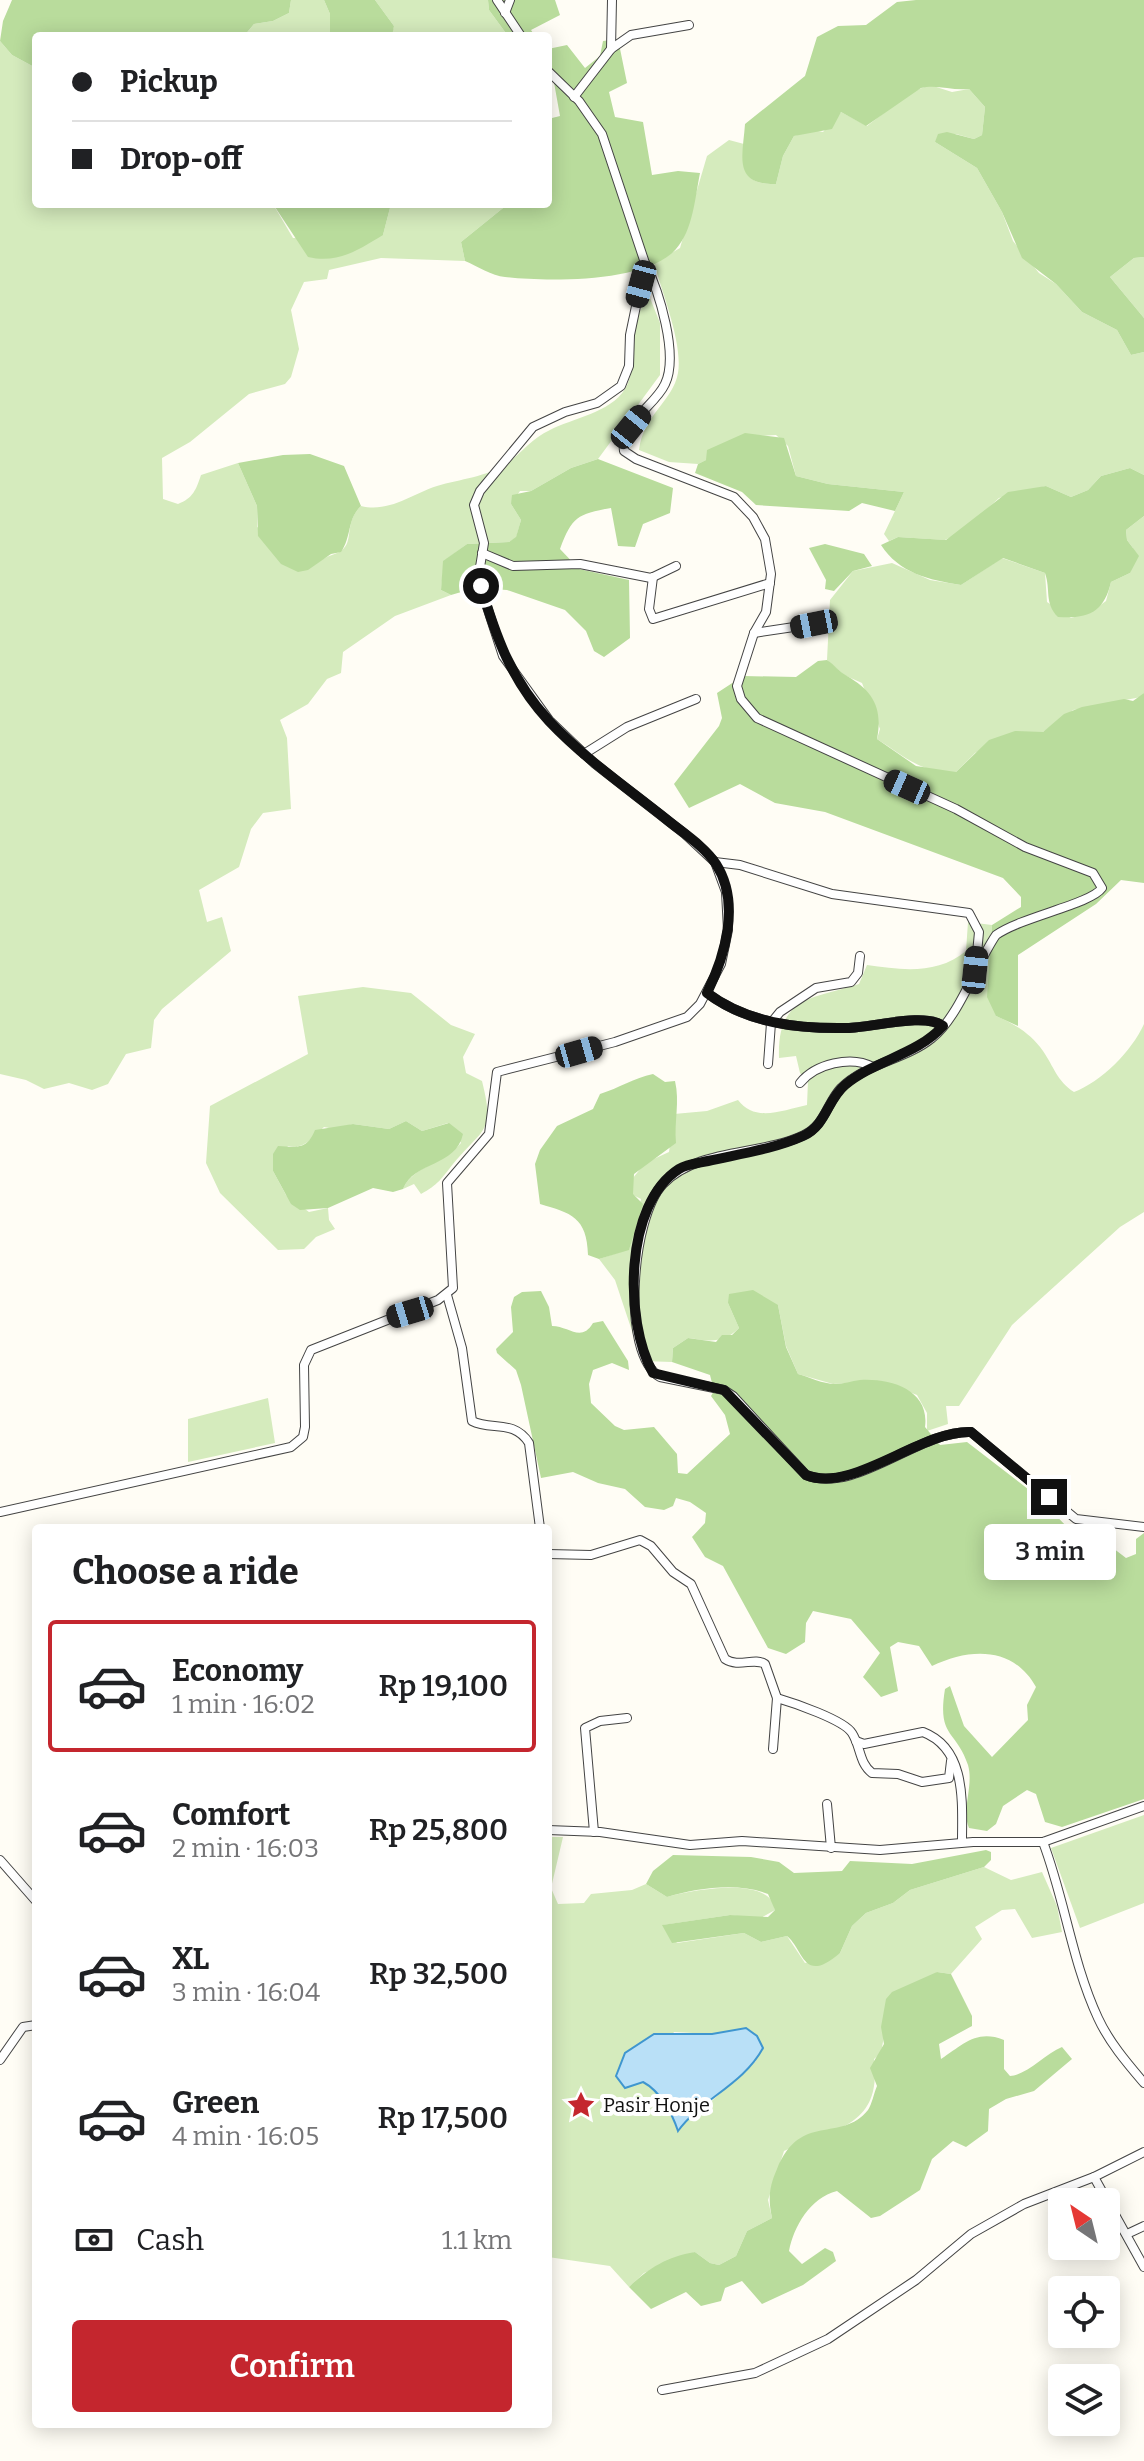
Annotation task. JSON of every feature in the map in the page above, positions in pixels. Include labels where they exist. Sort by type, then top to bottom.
[{"type":"street","points":[[497,0],[518,32]]},
{"type":"street","points":[[505,13],[510,0]]},
{"type":"street","points":[[611,49],[612,0]]},
{"type":"street","points":[[574,97],[611,49],[638,32],[689,25]]},
{"type":"street","points":[[552,75],[597,124],[607,143],[672,358],[665,385],[624,438],[624,451],[636,459],[734,497],[743,505],[765,539],[770,583],[766,612],[754,633],[737,686],[741,699],[757,718],[956,809],[1025,847],[1093,873],[1100,880],[1102,888],[1090,900],[1012,924],[996,935],[943,1026],[923,1044],[873,1067],[842,1088],[815,1129],[772,1146],[680,1168],[652,1197],[636,1249],[635,1308],[644,1357],[653,1373],[724,1390],[806,1475],[819,1480],[870,1468],[938,1438],[971,1432],[1076,1519],[1144,1527]]},
{"type":"street","points":[[0,1512],[291,1447],[303,1437],[304,1365],[311,1350],[447,1295],[454,1284],[447,1183],[489,1134],[497,1072],[579,1052],[682,1020],[692,1013],[707,993],[721,964],[728,930],[726,892],[715,862],[685,834],[584,754],[540,710],[503,656],[478,579],[483,538],[475,515],[476,498],[519,440],[546,419],[605,399],[624,381],[645,263]]},
{"type":"street","points":[[482,553],[513,566],[580,564],[653,577],[676,566]]},
{"type":"street","points":[[653,577],[649,609],[653,619],[770,583]]},
{"type":"street","points":[[754,633],[814,624]]},
{"type":"street","points":[[584,754],[627,727],[696,699]]},
{"type":"street","points":[[715,862],[740,865],[832,894],[969,913],[979,932],[975,970]]},
{"type":"street","points":[[768,1064],[771,1023],[810,991],[851,982],[858,973],[860,956]]},
{"type":"street","points":[[707,993],[743,1016],[771,1023],[845,1029],[926,1020],[943,1026]]},
{"type":"street","points":[[800,1083],[813,1071],[831,1065],[864,1062],[873,1067]]},
{"type":"street","points":[[447,1295],[462,1348],[472,1421],[505,1424],[525,1436],[529,1443],[539,1524]]},
{"type":"street","points":[[552,1554],[591,1555],[644,1541],[673,1572],[691,1584],[720,1654],[738,1665],[762,1661],[777,1698],[773,1749]]},
{"type":"street","points":[[777,1698],[844,1724],[856,1741],[862,1761],[872,1773],[931,1782],[949,1778],[951,1761],[944,1745],[926,1732],[864,1744],[856,1741]]},
{"type":"street","points":[[594,1832],[584,1731],[593,1723],[627,1718]]},
{"type":"street","points":[[951,1761],[956,1764],[961,1784],[962,1842]]},
{"type":"street","points":[[827,1804],[831,1848]]},
{"type":"street","points":[[552,1830],[594,1832],[690,1845],[742,1841],[831,1848],[928,1848],[962,1842],[1043,1842],[1144,1806]]},
{"type":"street","points":[[1043,1842],[1061,1889],[1085,1988],[1099,2021],[1144,2083]]},
{"type":"street","points":[[0,1860],[32,1896]]},
{"type":"street","points":[[0,2060],[23,2027],[32,2026]]},
{"type":"street","points":[[662,2390],[755,2373],[828,2339],[916,2280],[971,2234],[1024,2204],[1094,2177],[1144,2152]]},
{"type":"street","points":[[1094,2177],[1144,2267]]},
{"type":"street","points":[[1127,2234],[1144,2226]]},
{"type":"green space","points":[[12,0],[291,0],[289,13],[273,21],[254,24],[247,32],[32,32],[32,66],[12,55],[0,41],[3,21]]},
{"type":"green space","points":[[291,0],[324,0],[330,14],[330,32],[247,32],[254,24],[273,21],[289,13]]},
{"type":"green space","points":[[324,0],[375,0],[394,26],[393,32],[330,32],[330,14]]},
{"type":"green space","points":[[375,0],[488,0],[489,10],[505,32],[392,32],[394,26]]},
{"type":"green space","points":[[488,0],[555,0],[560,15],[531,30],[532,32],[505,32],[489,10]]},
{"type":"green space","points":[[1144,0],[1144,257],[1134,258],[1110,277],[1144,318],[1144,352],[1131,355],[1117,330],[1082,312],[1056,284],[1022,258],[1002,212],[977,168],[935,142],[938,134],[947,132],[974,139],[982,135],[985,107],[969,89],[921,88],[866,126],[841,112],[832,129],[794,136],[783,156],[776,184],[762,183],[746,174],[742,157],[745,124],[805,76],[817,37],[838,26],[866,25],[897,2]]},
{"type":"green space","points":[[618,39],[627,83],[609,92],[615,117],[643,122],[652,175],[678,171],[700,173],[692,213],[682,241],[662,260],[643,268],[595,278],[545,280],[505,277],[465,261],[461,242],[503,208],[552,208],[552,118],[560,116],[552,71],[552,48],[567,45],[585,68],[600,56],[603,41]]},
{"type":"green space","points":[[0,41],[12,55],[32,66],[32,208],[275,208],[293,238],[383,235],[390,208],[503,208],[461,242],[465,261],[381,258],[329,270],[327,279],[304,282],[291,310],[299,349],[291,377],[285,384],[249,394],[190,442],[162,458],[163,499],[178,504],[183,502],[193,493],[201,475],[238,463],[257,506],[257,527],[323,559],[346,546],[353,518],[361,506],[391,505],[437,486],[491,472],[544,433],[610,404],[625,389],[630,378],[638,316],[650,298],[660,323],[660,375],[598,459],[571,468],[531,491],[520,491],[511,504],[521,520],[516,538],[509,542],[467,544],[444,561],[441,590],[451,595],[395,616],[343,652],[341,673],[327,679],[308,704],[280,720],[287,738],[291,809],[263,813],[251,829],[239,867],[199,890],[207,922],[222,917],[231,951],[162,1009],[154,1020],[151,1048],[126,1054],[108,1084],[92,1090],[69,1083],[44,1089],[26,1080],[0,1074]]},
{"type":"green space","points":[[930,85],[952,92],[969,89],[985,107],[982,135],[974,139],[956,134],[935,142],[977,168],[1002,212],[1013,241],[1039,273],[1056,284],[1082,312],[1117,330],[1131,355],[1144,352],[1144,475],[1130,468],[1101,476],[1088,490],[1071,497],[1046,486],[999,498],[963,531],[945,540],[898,537],[889,541],[884,534],[904,492],[828,484],[796,476],[788,446],[776,435],[755,436],[698,464],[669,462],[639,450],[646,427],[675,383],[679,361],[675,333],[654,263],[680,248],[707,156],[729,140],[744,144],[743,161],[752,179],[776,184],[783,156],[794,136],[813,130],[823,132],[841,112],[867,126],[911,92]]},
{"type":"green space","points":[[276,208],[390,208],[383,235],[365,246],[329,259],[308,257]]},
{"type":"green space","points":[[1144,257],[1144,318],[1110,277],[1134,258]]},
{"type":"green space","points":[[745,433],[784,438],[796,476],[828,484],[904,492],[895,511],[862,503],[849,511],[756,505],[742,492],[695,473],[698,464],[706,460],[707,450]]},
{"type":"green space","points":[[310,454],[344,466],[361,506],[354,516],[341,552],[331,554],[308,570],[298,572],[281,564],[258,536],[257,506],[238,463]]},
{"type":"green space","points":[[598,459],[673,488],[670,513],[643,524],[635,547],[618,546],[611,508],[590,512],[577,519],[568,530],[560,549],[579,569],[629,580],[630,638],[604,657],[594,651],[586,631],[565,610],[507,590],[475,588],[451,595],[441,590],[443,561],[467,544],[509,542],[516,537],[521,520],[511,504],[512,495],[531,491],[571,468]]},
{"type":"green space","points":[[1130,468],[1144,475],[1144,516],[1126,530],[1127,540],[1139,556],[1130,573],[1111,582],[1099,607],[1087,615],[1058,617],[1049,601],[1045,573],[1003,558],[961,585],[926,578],[906,569],[881,545],[898,537],[946,540],[1008,492],[1046,486],[1071,497],[1088,490],[1101,476]]},
{"type":"green space","points":[[1144,516],[1144,693],[1141,697],[1073,710],[1043,732],[1015,732],[975,753],[956,772],[944,772],[914,763],[877,739],[880,729],[862,683],[844,675],[827,660],[830,600],[853,571],[892,563],[930,580],[961,585],[1002,558],[1045,573],[1047,602],[1071,618],[1091,612],[1106,601],[1111,582],[1130,573],[1133,548],[1127,540],[1126,530]]},
{"type":"green space","points":[[825,544],[864,554],[872,566],[853,571],[834,591],[825,589],[826,580],[809,548]]},
{"type":"green space","points":[[827,660],[870,694],[877,709],[877,739],[916,766],[956,772],[989,740],[1015,731],[1043,732],[1064,714],[1082,707],[1124,699],[1133,701],[1144,693],[1144,883],[1121,880],[1096,904],[1018,955],[1018,1026],[996,1016],[987,997],[992,925],[1021,907],[1021,897],[1003,878],[825,812],[775,803],[740,784],[689,808],[674,784],[719,726],[722,718],[717,693],[743,676],[796,677],[818,661]]},
{"type":"green space","points":[[968,922],[992,925],[990,950],[996,1016],[1033,1039],[1060,1078],[1074,1092],[1095,1081],[1115,1064],[1132,1045],[1144,1024],[1144,1212],[1120,1227],[1012,1325],[959,1406],[946,1406],[948,1424],[927,1431],[927,1413],[917,1395],[881,1381],[833,1384],[798,1374],[786,1346],[778,1305],[728,1303],[739,1328],[733,1333],[715,1340],[688,1338],[673,1348],[672,1362],[642,1361],[615,1280],[599,1259],[629,1249],[641,1199],[633,1195],[633,1178],[645,1163],[669,1152],[674,1114],[707,1111],[738,1100],[745,1107],[761,1113],[807,1105],[808,1081],[800,1073],[796,1056],[779,1058],[784,1022],[791,1011],[813,998],[859,984],[867,965],[919,969],[955,959],[966,951]]},
{"type":"green space","points":[[363,987],[411,993],[451,1025],[475,1034],[463,1057],[466,1073],[482,1081],[487,1120],[479,1135],[443,1177],[421,1194],[414,1184],[403,1189],[413,1175],[461,1143],[448,1123],[422,1131],[406,1121],[389,1129],[353,1124],[334,1129],[324,1127],[303,1145],[288,1146],[273,1171],[286,1195],[309,1212],[328,1208],[329,1220],[335,1229],[316,1237],[304,1249],[278,1250],[220,1193],[206,1163],[210,1106],[308,1054],[298,996]]},
{"type":"green space","points":[[653,1074],[665,1082],[675,1081],[676,1143],[634,1174],[633,1194],[643,1204],[629,1250],[599,1259],[588,1255],[584,1232],[575,1219],[540,1204],[535,1164],[540,1150],[557,1126],[593,1109],[600,1094]]},
{"type":"green space","points":[[406,1121],[422,1131],[449,1123],[463,1134],[452,1153],[416,1173],[403,1189],[393,1192],[373,1188],[328,1208],[300,1210],[291,1204],[273,1171],[273,1154],[278,1146],[305,1144],[315,1130],[353,1124],[389,1129]]},
{"type":"green space","points":[[753,1290],[778,1305],[786,1347],[798,1374],[830,1384],[872,1380],[896,1384],[915,1395],[925,1414],[925,1427],[940,1445],[967,1442],[1037,1496],[1070,1530],[1087,1541],[1109,1545],[1126,1558],[1136,1554],[1136,1539],[1144,1533],[1144,1799],[1062,1827],[1045,1822],[1036,1794],[1027,1790],[1003,1806],[996,1824],[987,1831],[969,1828],[966,1814],[970,1781],[968,1765],[946,1725],[943,1705],[945,1689],[950,1686],[964,1726],[992,1757],[1028,1720],[1027,1705],[1036,1687],[1016,1664],[990,1654],[976,1654],[932,1666],[919,1646],[898,1642],[890,1647],[898,1691],[881,1697],[863,1677],[880,1653],[851,1619],[813,1611],[806,1623],[805,1642],[786,1654],[768,1648],[723,1566],[705,1557],[692,1537],[705,1523],[706,1513],[690,1502],[676,1498],[673,1506],[664,1510],[645,1507],[625,1489],[598,1483],[573,1472],[541,1478],[516,1370],[496,1349],[513,1332],[511,1307],[514,1297],[522,1292],[541,1291],[549,1307],[552,1326],[574,1332],[584,1332],[593,1323],[603,1321],[628,1361],[629,1370],[612,1363],[593,1370],[589,1384],[591,1403],[615,1426],[624,1430],[654,1427],[677,1454],[678,1473],[687,1474],[730,1434],[725,1415],[711,1396],[714,1391],[710,1375],[672,1362],[673,1348],[688,1338],[716,1342],[722,1335],[732,1335],[739,1328],[728,1303],[729,1294]]},
{"type":"green space","points":[[268,1398],[275,1443],[188,1462],[188,1419]]},
{"type":"green space","points":[[1144,1815],[1144,1903],[1080,1928],[1051,1848]]},
{"type":"green space","points":[[552,1837],[563,1837],[552,1884]]},
{"type":"green space","points":[[986,1850],[991,1852],[991,1860],[984,1867],[910,1890],[893,1903],[866,1913],[852,1926],[840,1953],[818,1966],[806,1962],[787,1936],[761,1942],[744,1933],[672,1943],[662,1925],[730,1915],[768,1917],[775,1910],[768,1894],[744,1888],[718,1888],[667,1897],[646,1884],[653,1871],[673,1855],[751,1857],[779,1862],[794,1873],[842,1871],[850,1861],[912,1864]]},
{"type":"green space","points":[[984,1867],[1011,1880],[1042,1872],[1057,1906],[1062,1932],[1032,1938],[1015,1909],[1002,1910],[975,1927],[982,1939],[951,1974],[937,1972],[884,2036],[881,2053],[874,2059],[875,2082],[871,2099],[863,2112],[837,2130],[784,2151],[768,2200],[772,2218],[747,2231],[736,2256],[719,2265],[710,2263],[695,2252],[644,2273],[629,2287],[610,2266],[552,2258],[552,1890],[558,1904],[584,1903],[591,1894],[632,1890],[646,1884],[667,1897],[729,1888],[760,1892],[770,1899],[775,1910],[759,1919],[730,1915],[663,1925],[677,1943],[744,1933],[761,1942],[787,1936],[805,1963],[840,1953],[852,1926],[866,1913],[893,1903],[910,1890]],"holes":[[[746,2029],[756,2061],[705,2107],[692,2111],[677,2130],[664,2103],[643,2082],[674,2032],[712,2034]]]},
{"type":"green space","points":[[937,1972],[951,1974],[972,2016],[972,2026],[939,2044],[941,2059],[970,2040],[985,2036],[1004,2040],[1004,2069],[1010,2076],[1023,2072],[1062,2047],[1072,2059],[1034,2091],[1006,2099],[989,2109],[988,2131],[966,2147],[953,2141],[932,2159],[920,2190],[880,2216],[871,2218],[837,2191],[811,2206],[799,2223],[789,2251],[802,2264],[825,2248],[833,2252],[836,2261],[803,2285],[762,2304],[742,2281],[725,2288],[721,2301],[701,2306],[686,2292],[651,2309],[629,2287],[652,2268],[676,2257],[695,2252],[710,2263],[719,2265],[736,2256],[747,2231],[772,2218],[771,2187],[787,2151],[797,2140],[857,2120],[868,2110],[877,2086],[870,2068],[884,2044],[881,2027],[886,1999],[892,1992]]},
{"type":"water","points":[[746,2028],[757,2036],[763,2048],[755,2061],[678,2131],[669,2110],[655,2091],[643,2082],[625,2088],[616,2076],[625,2053],[654,2034],[712,2034]]},
{"type":"place","name":"Pasir Honje","points":[[581,2105]]},
{"type":"route","points":[[481,586],[503,656],[532,700],[569,741],[685,834],[715,862],[726,892],[728,930],[721,964],[707,993],[743,1016],[771,1023],[845,1029],[934,1020],[943,1026],[923,1044],[873,1067],[842,1088],[821,1122],[803,1136],[680,1168],[663,1183],[645,1210],[636,1249],[635,1308],[644,1357],[653,1373],[724,1390],[806,1475],[819,1480],[870,1468],[938,1438],[971,1432],[1049,1497]]}]
